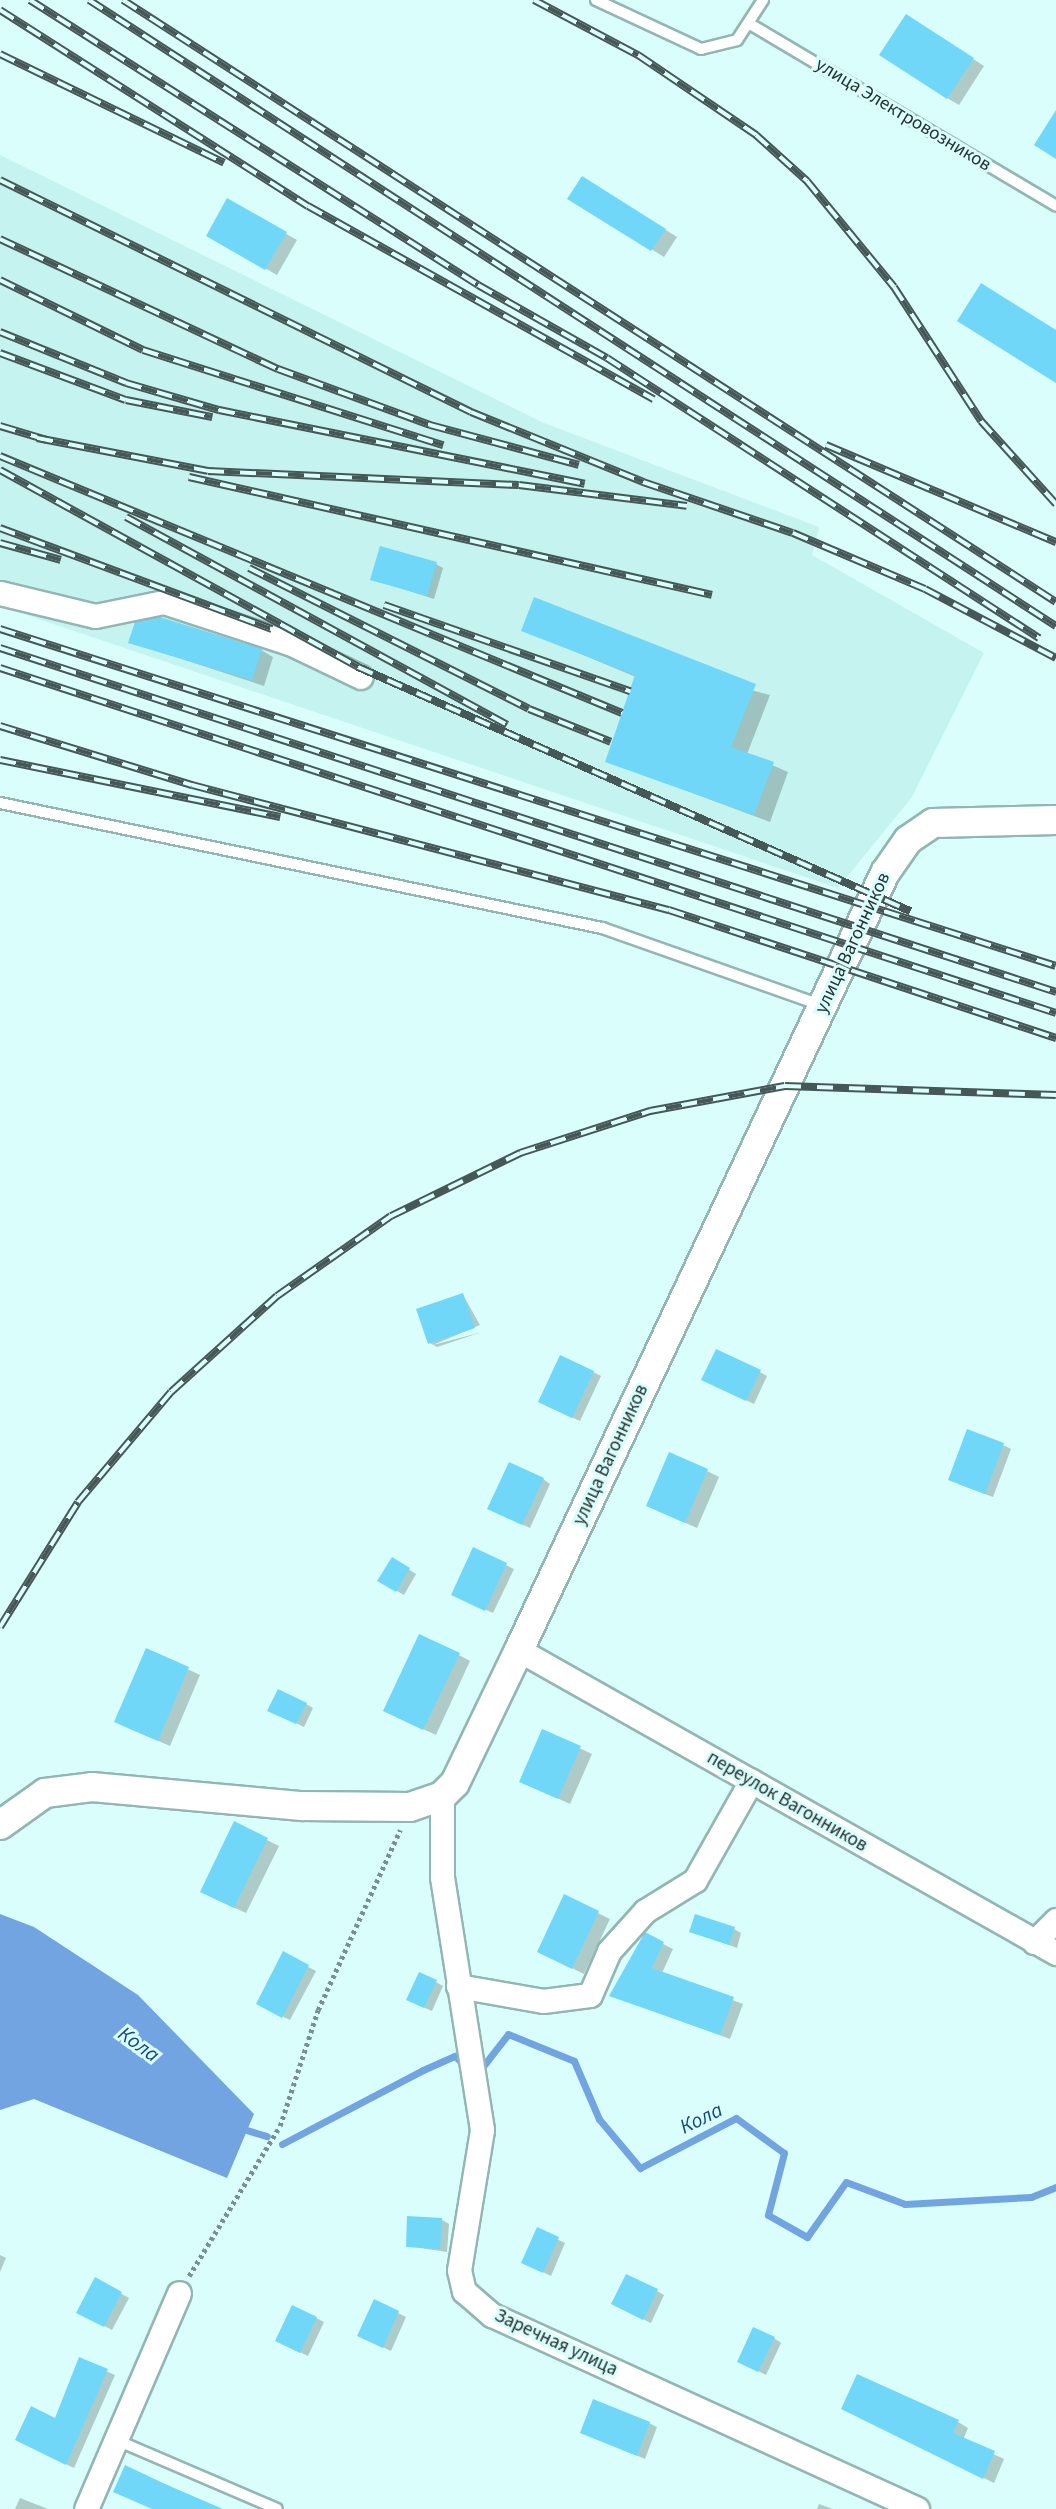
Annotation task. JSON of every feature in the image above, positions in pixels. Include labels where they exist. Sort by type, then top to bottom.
[{"type":"street","points":[[0,593],[94,616],[164,602],[292,644],[361,677]]},
{"type":"street","name":"улица Вагонников","points":[[442,1796],[455,1783],[519,1650],[885,873],[908,840],[933,823],[963,818],[1056,820]]},
{"type":"street","name":"переулок Вагонников","points":[[519,1650],[1056,1953]]},
{"type":"street","points":[[458,1986],[543,2001],[590,1995],[609,1951],[645,1911],[695,1880],[751,1781]]},
{"type":"street","points":[[0,1825],[45,1793],[92,1787],[302,1806],[410,1807],[442,1796]]},
{"type":"street","name":"Заречная улица","points":[[442,1796],[442,1877],[458,1986],[480,2088],[482,2130],[459,2270],[464,2291],[492,2315],[917,2509]]},
{"type":"street","points":[[1034,1942],[1056,1920]]},
{"type":"street","points":[[86,2509],[179,2293]]},
{"type":"lane","points":[[596,0],[701,49],[720,48],[750,24],[763,0]]},
{"type":"lane","name":"улица Электровозников","points":[[750,24],[1056,206]]},
{"type":"lane","points":[[0,803],[601,928],[824,1006]]},
{"type":"lane","points":[[114,2440],[277,2509]]},
{"type":"path","points":[[179,2293],[279,2126],[318,2010],[410,1807]]},
{"type":"shaded area","points":[[0,155],[544,423],[819,527],[812,555],[984,653],[912,797],[838,888],[0,606]]},
{"type":"water","points":[[0,1914],[34,1927],[138,1995],[254,2114],[227,2178],[34,2099],[0,2110]]},
{"type":"building","points":[[906,14],[974,58],[947,99],[879,55]]},
{"type":"building","points":[[1056,110],[1056,159],[1034,145]]},
{"type":"building","points":[[582,176],[666,229],[651,251],[567,199]]},
{"type":"building","points":[[227,198],[287,232],[265,270],[206,236]]},
{"type":"building","points":[[981,283],[1056,330],[1056,383],[957,321]]},
{"type":"building","points":[[380,546],[437,562],[427,596],[370,580]]},
{"type":"building","points":[[534,597],[756,684],[731,747],[774,762],[754,815],[605,762],[635,675],[521,631]]},
{"type":"building","points":[[160,617],[262,649],[252,680],[128,643],[135,622]]},
{"type":"building","points":[[463,1293],[475,1328],[428,1344],[416,1309]]},
{"type":"building","points":[[716,1349],[761,1370],[746,1401],[701,1380]]},
{"type":"building","points":[[560,1355],[594,1371],[572,1418],[538,1402]]},
{"type":"building","points":[[967,1429],[1004,1443],[985,1494],[948,1480]]},
{"type":"building","points":[[669,1452],[708,1469],[685,1523],[646,1506]]},
{"type":"building","points":[[509,1462],[544,1478],[522,1525],[487,1509]]},
{"type":"building","points":[[473,1547],[507,1563],[485,1611],[451,1595]]},
{"type":"building","points":[[392,1557],[410,1568],[396,1592],[377,1581]]},
{"type":"building","points":[[419,1634],[460,1653],[423,1730],[383,1711]]},
{"type":"building","points":[[146,1648],[189,1667],[158,1741],[114,1722]]},
{"type":"building","points":[[278,1689],[307,1703],[296,1724],[267,1711]]},
{"type":"building","points":[[542,1729],[581,1746],[558,1799],[519,1782]]},
{"type":"building","points":[[234,1821],[268,1838],[234,1908],[200,1892]]},
{"type":"building","points":[[564,1894],[599,1911],[572,1969],[537,1952]]},
{"type":"building","points":[[695,1914],[735,1927],[729,1945],[689,1932]]},
{"type":"building","points":[[645,1932],[664,1942],[652,1968],[734,1997],[720,2035],[609,1996]]},
{"type":"building","points":[[283,1951],[309,1965],[282,2018],[256,2004]]},
{"type":"building","points":[[419,1972],[437,1980],[424,2008],[406,2000]]},
{"type":"building","points":[[407,2216],[442,2218],[440,2249],[406,2247]]},
{"type":"building","points":[[537,2227],[559,2237],[543,2273],[521,2263]]},
{"type":"building","points":[[626,2274],[658,2289],[643,2320],[611,2304]]},
{"type":"building","points":[[95,2277],[122,2292],[104,2327],[76,2313]]},
{"type":"building","points":[[374,2299],[399,2311],[383,2348],[357,2336]]},
{"type":"building","points":[[292,2305],[317,2317],[300,2353],[275,2341]]},
{"type":"building","points":[[753,2327],[775,2337],[758,2372],[737,2362]]},
{"type":"building","points":[[79,2357],[108,2369],[66,2465],[15,2440],[31,2406],[55,2418]]},
{"type":"building","points":[[857,2374],[959,2420],[953,2433],[995,2451],[983,2479],[841,2409]]},
{"type":"building","points":[[593,2399],[650,2422],[637,2456],[580,2433]]},
{"type":"building","points":[[125,2465],[223,2509],[152,2509],[113,2492]]},
{"type":"waterway","name":"Кола","points":[[484,2065],[508,2034],[574,2061],[599,2119],[640,2168],[736,2118],[784,2153],[768,2215],[807,2237],[846,2182],[905,2204],[1031,2197],[1056,2187]]},
{"type":"waterway","name":"Кола","points":[[282,2144],[455,2056],[465,2066]]},
{"type":"waterway","name":"Кола","points":[[240,2128],[267,2136]]},
{"type":"railway","points":[[30,0],[478,285],[607,358],[1039,638]]},
{"type":"railway","points":[[89,0],[1056,626]]},
{"type":"railway","points":[[123,0],[1056,602]]},
{"type":"railway","points":[[534,0],[638,55],[756,135],[807,181],[894,287],[981,421],[1056,504]]},
{"type":"railway","points":[[0,10],[308,206],[654,399]]},
{"type":"railway","points":[[0,54],[224,163]]},
{"type":"railway","points":[[0,180],[471,412],[643,482],[793,533],[925,589],[1056,658]]},
{"type":"railway","points":[[0,239],[278,369],[430,425],[579,465]]},
{"type":"railway","points":[[0,280],[143,350],[443,445]]},
{"type":"railway","points":[[0,332],[126,383],[219,410],[585,484]]},
{"type":"railway","points":[[0,353],[126,400],[212,417]]},
{"type":"railway","points":[[0,426],[47,440]]},
{"type":"railway","points":[[37,438],[208,471],[519,485],[687,506]]},
{"type":"railway","points":[[826,445],[1056,542]]},
{"type":"railway","points":[[0,456],[622,713]]},
{"type":"railway","points":[[0,470],[358,667],[910,911]]},
{"type":"railway","points":[[189,477],[712,595]]},
{"type":"railway","points":[[126,517],[507,725]]},
{"type":"railway","points":[[0,528],[272,629]]},
{"type":"railway","points":[[0,543],[61,560]]},
{"type":"railway","points":[[249,568],[529,709],[611,742]]},
{"type":"railway","points":[[384,605],[630,691]]},
{"type":"railway","points":[[0,629],[1056,966]]},
{"type":"railway","points":[[0,648],[1056,992]]},
{"type":"railway","points":[[0,668],[1056,1013]]},
{"type":"railway","points":[[0,726],[192,785],[669,910],[1056,1038]]},
{"type":"railway","points":[[0,760],[280,817]]},
{"type":"railway","points":[[0,1627],[78,1502],[171,1392],[277,1296],[391,1216],[520,1153],[650,1111],[785,1086],[1056,1095]]}]
